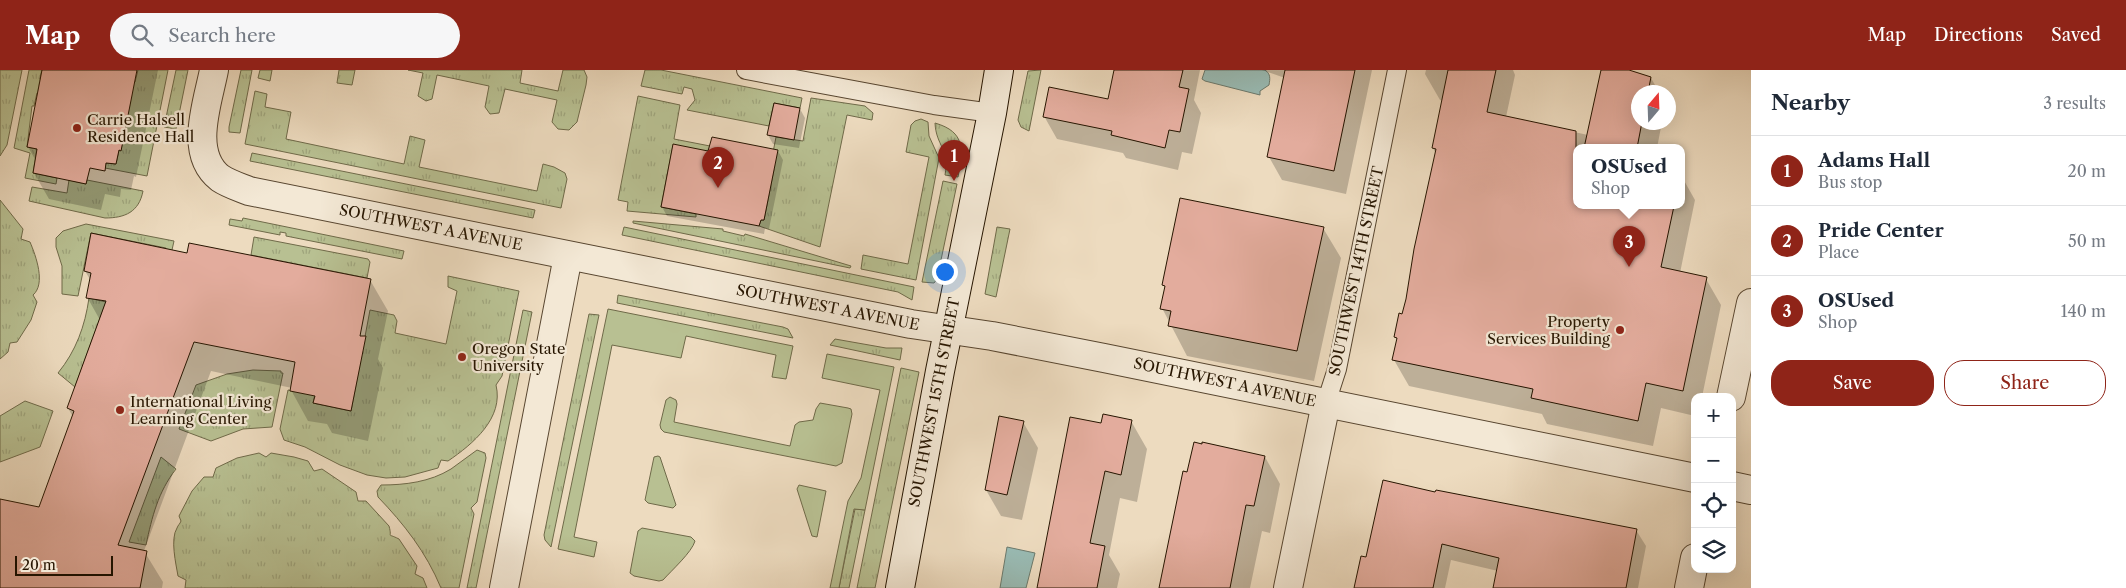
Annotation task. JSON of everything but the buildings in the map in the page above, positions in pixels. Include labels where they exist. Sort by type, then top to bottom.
[{"type":"street","name":"SOUTHWEST A AVENUE","points":[[214,70],[203,131],[203,147],[212,169],[220,177],[249,191],[568,256],[948,330],[992,336],[1085,354],[1691,477]]},
{"type":"street","name":"SOUTHWEST 15TH STREET","points":[[900,588],[999,70]]},
{"type":"street","points":[[504,588],[568,256]]},
{"type":"street","points":[[1732,393],[1751,303]]},
{"type":"street","name":"SOUTHWEST 14TH STREET","points":[[1288,588],[1326,403]]},
{"type":"street","points":[[1736,487],[1751,490]]},
{"type":"street","points":[[1689,588],[1692,573]]},
{"type":"lane","points":[[746,70],[934,106],[992,113]]},
{"type":"lane","name":"SOUTHWEST 14TH STREET","points":[[1326,403],[1337,369],[1398,70]]},
{"type":"green space","points":[[0,70],[22,70],[7,145],[0,156]]},
{"type":"green space","points":[[29,70],[42,70],[40,79],[51,81],[48,95],[37,93],[34,106],[32,106],[27,147],[37,149],[33,173],[57,178],[56,184],[25,178],[30,153],[14,148]]},
{"type":"green space","points":[[138,70],[168,70],[147,176],[105,168],[106,163],[116,164],[119,150],[121,150],[133,82],[135,82]]},
{"type":"green space","points":[[176,70],[188,70],[176,129],[164,127]]},
{"type":"green space","points":[[241,70],[252,70],[240,133],[229,132],[229,127]]},
{"type":"green space","points":[[260,70],[272,70],[270,81],[258,78]]},
{"type":"green space","points":[[339,70],[355,70],[352,85],[337,83]]},
{"type":"green space","points":[[408,70],[522,70],[520,83],[558,91],[563,70],[584,70],[587,77],[577,122],[569,130],[558,129],[552,122],[557,100],[505,89],[499,113],[490,114],[485,107],[489,86],[437,75],[432,99],[426,101],[418,96],[423,73]]},
{"type":"green space","points":[[645,70],[661,70],[802,98],[800,108],[774,103],[769,126],[687,110],[695,100],[692,89],[684,87],[682,94],[641,86]]},
{"type":"green space","points":[[1041,70],[1029,131],[1021,127],[1018,120],[1028,71]]},
{"type":"green space","points":[[255,91],[267,94],[265,107],[291,112],[286,139],[404,164],[410,136],[425,140],[419,167],[537,191],[543,164],[554,167],[565,173],[567,179],[561,208],[245,144]]},
{"type":"green space","points":[[638,96],[680,105],[674,139],[710,146],[709,152],[673,145],[661,207],[696,214],[696,217],[627,211],[628,202],[618,200]]},
{"type":"green space","points":[[811,98],[865,106],[873,113],[872,120],[847,115],[820,247],[759,226],[761,220],[764,220],[774,169],[770,168],[776,137],[803,141]]},
{"type":"green space","points":[[921,119],[928,122],[929,136],[939,158],[916,280],[861,269],[863,255],[908,264],[929,157],[906,152],[911,125]]},
{"type":"green space","points":[[935,123],[952,131],[960,143],[961,158],[958,177],[945,175],[946,159]]},
{"type":"green space","points":[[252,153],[535,210],[533,218],[250,161]]},
{"type":"green space","points":[[69,180],[86,184],[87,180],[143,191],[134,209],[125,215],[112,218],[29,201],[32,187],[67,193]]},
{"type":"green space","points":[[943,181],[957,184],[937,279],[934,283],[922,282]]},
{"type":"green space","points":[[0,200],[23,229],[21,239],[30,242],[39,270],[39,284],[33,295],[37,302],[31,320],[17,342],[10,343],[8,352],[0,359]]},
{"type":"green space","points":[[243,218],[404,251],[402,259],[286,236],[286,233],[280,232],[280,235],[229,225],[230,219],[242,221]]},
{"type":"green space","points":[[633,221],[723,229],[723,231],[744,236],[745,234],[851,266],[850,268],[633,223]]},
{"type":"green space","points":[[86,224],[174,241],[170,259],[164,259],[166,248],[91,233],[78,296],[62,294],[62,266],[56,247],[56,238],[63,231]]},
{"type":"green space","points":[[624,227],[914,287],[912,300],[898,292],[622,235]]},
{"type":"green space","points":[[997,227],[1010,229],[996,297],[985,294]]},
{"type":"green space","points":[[254,237],[368,259],[370,262],[367,278],[251,255]]},
{"type":"green space","points":[[448,276],[519,291],[502,376],[496,385],[497,397],[495,408],[491,419],[484,429],[467,447],[448,461],[441,460],[438,468],[405,477],[386,478],[367,475],[340,465],[305,447],[284,440],[280,429],[288,390],[315,394],[313,403],[351,411],[370,310],[394,315],[397,321],[395,333],[446,344],[457,291],[448,287]]},
{"type":"green space","points":[[618,295],[783,327],[788,329],[793,338],[617,303]]},
{"type":"green space","points":[[89,298],[106,302],[75,387],[58,373],[70,356],[79,338]]},
{"type":"green space","points":[[608,309],[793,346],[786,379],[772,377],[776,355],[686,336],[681,358],[612,345],[574,537],[597,542],[594,557],[558,549]]},
{"type":"green space","points":[[523,310],[532,312],[476,588],[467,588]]},
{"type":"green space","points":[[589,314],[599,315],[551,547],[545,540],[544,535]]},
{"type":"green space","points":[[835,339],[886,348],[902,348],[900,360],[830,345]]},
{"type":"green space","points":[[827,354],[894,367],[865,510],[854,509],[839,588],[830,588],[848,501],[861,478],[880,390],[822,378]]},
{"type":"green space","points":[[901,368],[919,372],[875,588],[857,588]]},
{"type":"green space","points":[[253,370],[281,371],[283,373],[272,427],[243,429],[211,441],[179,429],[196,385],[227,374]]},
{"type":"green space","points":[[670,397],[676,400],[677,404],[674,422],[790,446],[795,425],[799,422],[813,420],[820,403],[851,409],[852,414],[842,463],[836,466],[664,432],[660,425],[666,400]]},
{"type":"green space","points":[[25,401],[53,411],[40,447],[0,462],[0,416]]},
{"type":"green space","points":[[477,450],[485,453],[486,458],[477,502],[471,508],[474,514],[459,588],[441,588],[421,551],[405,528],[378,497],[377,491],[381,485],[408,483],[435,477],[451,469]]},
{"type":"green space","points":[[259,453],[266,457],[271,453],[308,461],[314,471],[322,469],[356,492],[358,501],[366,501],[389,526],[390,535],[399,539],[417,566],[415,574],[423,578],[427,588],[185,588],[186,580],[178,576],[174,538],[181,521],[179,516],[192,491],[204,477],[213,477],[216,468],[237,458]]},
{"type":"green space","points":[[161,457],[176,469],[160,496],[153,515],[146,545],[129,542]]},
{"type":"green space","points":[[654,457],[660,457],[676,505],[673,508],[648,503],[645,500]]},
{"type":"green space","points":[[799,485],[826,491],[817,537],[812,536],[797,489]]},
{"type":"green space","points":[[855,509],[865,510],[849,588],[839,588]]},
{"type":"green space","points":[[642,528],[691,537],[695,541],[686,556],[663,580],[659,581],[634,576],[630,573],[638,531]]},
{"type":"water","points":[[1205,70],[1265,70],[1269,75],[1269,85],[1260,91],[1260,95],[1205,81],[1202,79]]},
{"type":"water","points":[[1007,547],[1035,553],[1026,588],[1000,588]]},
{"type":"place","name":"Carrie Halsell Residence Hall","points":[[77,128]]},
{"type":"place","name":"Adams Hall","points":[[954,181]]},
{"type":"place","name":"Pride Center","points":[[718,188]]},
{"type":"place","name":"OSUsed","points":[[1629,267]]},
{"type":"place","name":"Property Services Building","points":[[1620,330]]},
{"type":"place","name":"Oregon State University","points":[[462,357]]},
{"type":"place","name":"International Living Learning Center","points":[[120,410]]}]
